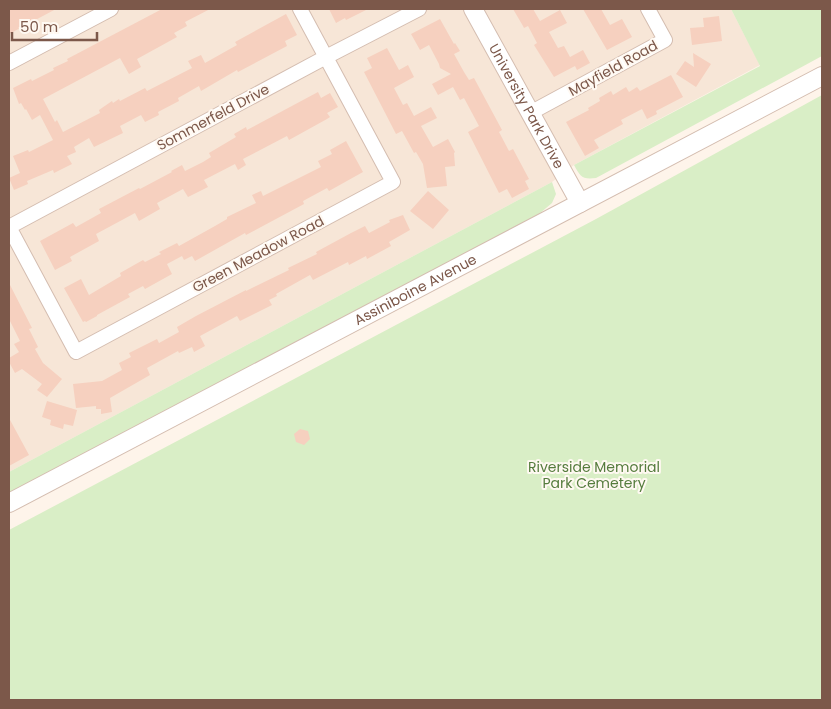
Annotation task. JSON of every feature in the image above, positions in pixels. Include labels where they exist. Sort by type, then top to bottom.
[{"type":"street","points":[[9,63],[111,9]]},
{"type":"street","name":"Green Meadow Road","points":[[9,227],[76,352],[393,182],[300,9]]},
{"type":"street","name":"Sommerfeld Drive","points":[[9,227],[326,56],[419,9]]},
{"type":"street","name":"University Park Drive","points":[[473,9],[580,203]]},
{"type":"street","name":"Mayfield Road","points":[[530,114],[665,40],[648,9]]},
{"type":"street","name":"Assiniboine Avenue","points":[[9,504],[822,76]]},
{"type":"shaded area","points":[[9,9],[731,9],[760,65],[574,165],[552,182],[9,472]]},
{"type":"green space","points":[[731,9],[822,9],[822,56],[596,178],[584,178],[574,165],[760,66]]},
{"type":"green space","name":"Riverside Memorial Park Cemetery","points":[[822,95],[822,700],[9,700],[9,530],[596,219]]},
{"type":"green space","points":[[552,182],[556,194],[552,203],[539,214],[16,494],[9,495],[9,472]]},
{"type":"building","points":[[9,9],[56,9],[9,34]]},
{"type":"building","points":[[162,9],[210,9],[185,22],[187,26],[174,33],[177,37],[137,59],[141,67],[129,74],[120,58],[43,99],[55,122],[57,120],[63,132],[100,113],[99,110],[112,101],[113,103],[119,99],[120,101],[145,88],[147,91],[192,68],[188,61],[201,55],[205,63],[237,45],[235,42],[286,14],[297,35],[285,41],[287,46],[238,72],[237,70],[201,91],[199,86],[178,98],[179,101],[158,112],[159,115],[145,122],[141,115],[120,126],[123,133],[94,147],[89,138],[74,147],[76,152],[67,156],[72,164],[54,173],[53,170],[27,181],[28,184],[14,190],[9,178],[20,173],[13,156],[28,150],[29,152],[53,140],[40,115],[32,120],[26,109],[21,103],[19,104],[13,88],[54,70],[53,68],[68,61],[67,59]]},
{"type":"building","points":[[329,9],[368,9],[336,23]]},
{"type":"building","points":[[513,9],[533,9],[540,21],[560,10],[567,23],[549,32],[558,48],[564,46],[570,57],[583,50],[590,63],[577,70],[575,66],[554,77],[534,45],[537,43],[528,26],[524,28]]},
{"type":"building","points":[[583,9],[601,9],[610,25],[622,19],[632,37],[607,50]]},
{"type":"building","points":[[719,16],[722,41],[692,45],[690,28],[704,27],[703,18]]},
{"type":"building","points":[[440,19],[460,51],[454,54],[464,72],[469,80],[474,78],[502,130],[499,132],[509,151],[513,149],[529,179],[525,181],[529,189],[512,198],[507,189],[499,193],[468,132],[479,126],[464,98],[460,100],[453,87],[438,95],[432,84],[451,74],[440,68],[429,45],[420,50],[411,34]]},
{"type":"building","points":[[387,48],[399,70],[408,65],[414,77],[394,88],[403,105],[407,103],[414,116],[431,107],[437,118],[421,126],[433,147],[448,139],[455,152],[455,166],[445,167],[447,186],[427,188],[423,164],[416,152],[414,153],[402,131],[396,134],[364,72],[372,68],[367,58]]},
{"type":"building","points":[[693,53],[711,64],[696,87],[676,74],[685,61],[694,67]]},
{"type":"building","points":[[671,75],[683,97],[656,111],[657,114],[647,119],[642,109],[621,120],[623,124],[594,140],[599,148],[585,156],[566,122],[589,110],[588,108],[600,101],[599,98],[611,91],[613,95],[626,87],[629,92],[637,87],[640,91]]},
{"type":"building","points":[[318,92],[321,98],[330,93],[338,107],[327,113],[330,117],[289,140],[287,136],[243,159],[246,165],[238,170],[235,164],[204,180],[208,187],[188,197],[183,189],[157,203],[160,209],[139,221],[135,213],[96,234],[99,241],[70,257],[72,261],[55,270],[40,241],[73,223],[76,227],[101,213],[99,209],[140,189],[182,165],[185,171],[203,162],[211,157],[209,153],[236,137],[234,134],[246,127],[247,130]]},
{"type":"building","points":[[346,141],[363,172],[329,191],[327,188],[303,201],[304,204],[246,235],[245,233],[195,261],[192,256],[184,260],[182,256],[167,264],[172,274],[145,289],[143,286],[128,294],[130,297],[83,322],[64,288],[81,279],[89,295],[121,276],[120,273],[143,260],[145,262],[161,254],[159,252],[177,243],[179,246],[227,219],[227,217],[256,203],[252,195],[261,191],[263,196],[321,167],[318,161],[332,154],[330,150]]},
{"type":"building","points":[[428,191],[449,210],[433,229],[410,211]]},
{"type":"building","points":[[403,215],[410,230],[389,242],[391,246],[367,259],[366,256],[349,265],[348,262],[313,280],[310,275],[276,294],[277,296],[269,300],[272,305],[240,321],[237,316],[200,336],[205,346],[194,352],[192,347],[179,353],[178,351],[147,368],[150,375],[110,398],[112,412],[101,414],[101,409],[96,409],[96,406],[76,408],[73,384],[102,381],[122,370],[119,363],[131,357],[129,353],[157,339],[159,343],[179,332],[177,327],[196,316],[289,270],[288,268],[317,254],[316,252],[365,226],[369,233],[390,222],[389,220]]},
{"type":"building","points":[[9,283],[32,328],[29,329],[38,347],[35,349],[43,363],[62,379],[47,397],[37,390],[42,384],[22,369],[15,373],[9,362],[9,358],[19,352],[14,344],[20,341],[9,319]]},
{"type":"building","points":[[47,401],[77,410],[73,426],[64,424],[63,429],[50,425],[51,420],[42,417]]},
{"type":"building","points":[[9,418],[29,455],[9,466]]},
{"type":"building","points":[[300,429],[308,431],[310,439],[304,445],[296,442],[294,434]]}]
